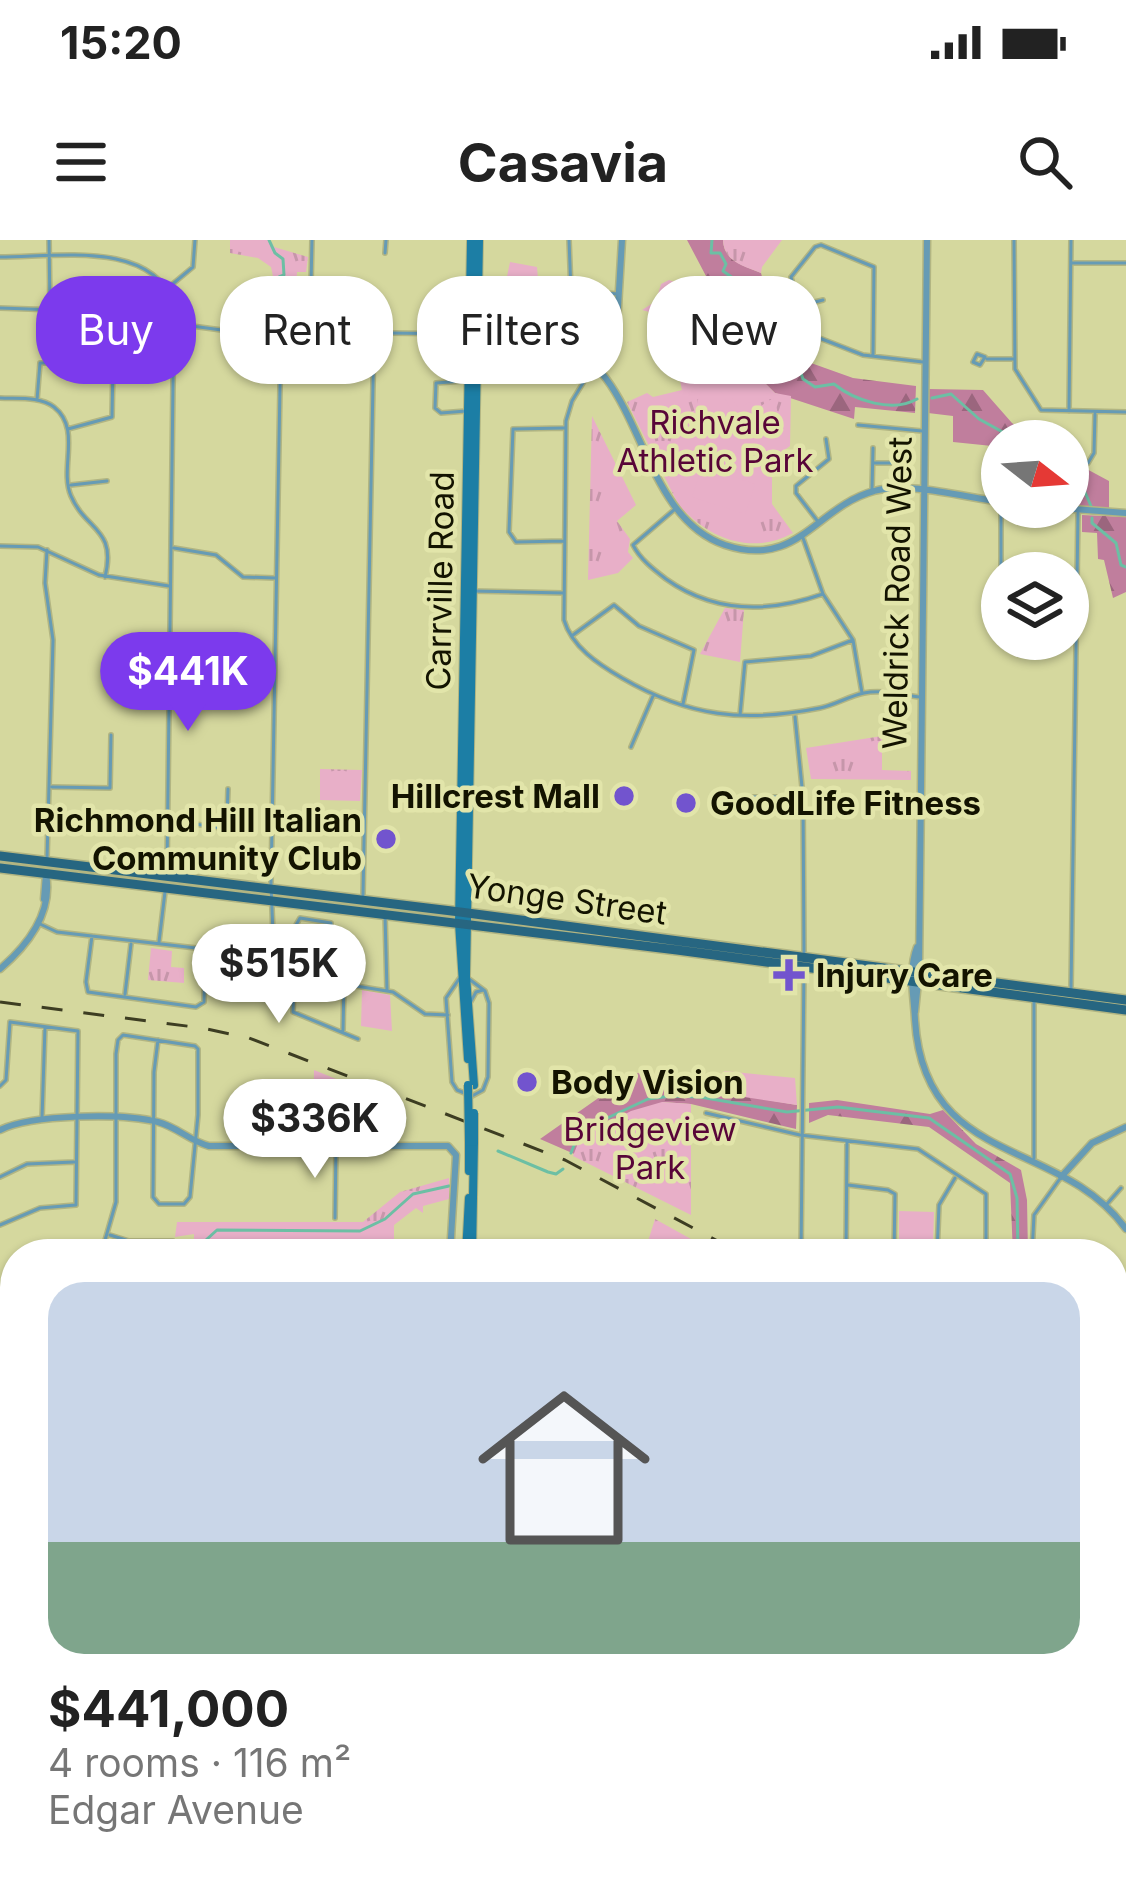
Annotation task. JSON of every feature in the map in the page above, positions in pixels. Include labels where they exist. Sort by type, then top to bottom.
[{"type":"main road","name":"Carrville Road","points":[[475,240],[475,276]]},
{"type":"main road","name":"Carrville Road","points":[[468,384],[471,454]]},
{"type":"main road","name":"Carrville Road","points":[[469,1239],[471,1085],[463,977],[473,384]]},
{"type":"main road","name":"Yonge Street","points":[[0,856],[46,868]]},
{"type":"main road","name":"Yonge Street","points":[[0,868],[46,868],[385,914],[464,918]]},
{"type":"main road","name":"Yonge Street","points":[[272,897],[362,903],[1126,1010]]},
{"type":"main road","name":"Yonge Street","points":[[915,978],[1126,1000]]},
{"type":"street","points":[[50,240],[51,276]]},
{"type":"street","points":[[182,276],[193,267],[195,240]]},
{"type":"street","points":[[311,276],[312,240]]},
{"type":"street","points":[[385,253],[386,240]]},
{"type":"street","points":[[569,240],[570,276]]},
{"type":"street","points":[[622,240],[622,276]]},
{"type":"street","name":"Weldrick Road West","points":[[926,240],[915,978],[920,1057],[947,1106],[981,1137],[1106,1205],[1126,1229]]},
{"type":"street","points":[[1013,240],[1016,376],[1041,410],[1126,412]]},
{"type":"street","points":[[1069,411],[1071,240]]},
{"type":"street","points":[[792,276],[814,247],[821,245],[873,266],[873,356]]},
{"type":"street","points":[[0,256],[125,258],[143,264],[156,276]]},
{"type":"street","points":[[1071,263],[1126,263]]},
{"type":"street","points":[[0,308],[36,308]]},
{"type":"street","points":[[821,338],[873,356],[925,362]]},
{"type":"street","points":[[985,359],[1015,359]]},
{"type":"street","points":[[38,400],[40,384]]},
{"type":"street","points":[[68,429],[112,417],[113,384]]},
{"type":"street","points":[[158,944],[166,883],[175,384]]},
{"type":"street","points":[[280,384],[274,959],[399,994],[425,1014],[448,1015]]},
{"type":"street","points":[[362,903],[373,384]]},
{"type":"street","points":[[438,384],[439,412],[468,411]]},
{"type":"street","points":[[582,384],[572,401],[566,428],[563,593],[564,620],[571,636],[610,671],[654,694],[710,714],[794,713],[862,693],[920,698]]},
{"type":"street","points":[[607,384],[676,508],[698,531],[738,548],[766,550],[802,536],[872,491],[923,491],[981,499]]},
{"type":"street","points":[[0,398],[38,400],[58,410],[68,429],[72,498],[106,539],[105,577]]},
{"type":"street","points":[[1089,462],[1094,453],[1095,412]]},
{"type":"street","points":[[858,425],[923,431]]},
{"type":"street","points":[[564,541],[517,542],[509,532],[512,430],[519,426],[566,428]]},
{"type":"street","points":[[820,524],[795,490],[799,480],[829,459],[826,439]]},
{"type":"street","points":[[872,491],[873,448]]},
{"type":"street","points":[[895,489],[896,448]]},
{"type":"street","points":[[872,463],[896,463]]},
{"type":"street","points":[[69,485],[107,482]]},
{"type":"street","points":[[676,508],[633,545],[651,567],[681,589],[712,602],[758,609],[824,594]]},
{"type":"street","points":[[1089,511],[1126,512]]},
{"type":"street","points":[[1071,993],[1078,528]]},
{"type":"street","points":[[802,536],[824,594],[853,640],[862,693]]},
{"type":"street","points":[[0,546],[47,550],[105,577],[170,586]]},
{"type":"street","points":[[172,548],[216,555],[243,577],[276,578]]},
{"type":"street","points":[[0,969],[39,923],[44,899],[53,640],[45,584],[47,550]]},
{"type":"street","points":[[469,590],[563,593]]},
{"type":"street","points":[[571,636],[614,605],[654,634],[694,650],[683,705]]},
{"type":"street","points":[[740,717],[745,662],[811,656],[853,640]]},
{"type":"street","points":[[631,747],[654,694]]},
{"type":"street","points":[[794,713],[803,797],[801,1239]]},
{"type":"street","points":[[50,786],[110,788],[111,735]]},
{"type":"street","points":[[167,820],[221,828],[227,819],[228,789]]},
{"type":"street","points":[[743,797],[803,797]]},
{"type":"street","points":[[385,914],[387,991]]},
{"type":"street","points":[[294,1014],[298,919],[325,919],[332,927],[331,978]]},
{"type":"street","points":[[39,923],[51,930],[92,937],[221,951]]},
{"type":"street","points":[[92,937],[87,989],[200,1006],[205,996],[205,950]]},
{"type":"street","points":[[124,996],[131,940]]},
{"type":"street","points":[[463,977],[483,990],[488,1004],[488,1077],[476,1095],[467,1095],[453,1084],[446,998],[463,977]]},
{"type":"street","points":[[343,1033],[344,982]]},
{"type":"street","points":[[452,991],[465,1003],[483,990]]},
{"type":"street","points":[[1034,998],[1034,1164]]},
{"type":"street","points":[[284,1010],[358,1039]]},
{"type":"street","points":[[0,1087],[6,1080],[10,1022],[78,1031],[76,1205],[40,1208],[0,1225]]},
{"type":"street","points":[[42,1118],[45,1025]]},
{"type":"street","points":[[106,1239],[116,1202],[118,1040],[125,1035],[158,1040],[198,1048],[190,1197],[184,1204],[159,1204],[153,1197],[158,1040]]},
{"type":"street","points":[[706,1113],[800,1135],[918,1149],[986,1194],[986,1239]]},
{"type":"street","points":[[0,1130],[42,1118],[154,1121],[194,1142],[222,1146],[454,1149],[452,1239]]},
{"type":"street","points":[[1033,1239],[1034,1215],[1061,1177],[1092,1143],[1126,1127]]},
{"type":"street","points":[[845,1239],[847,1139]]},
{"type":"street","points":[[335,1218],[336,1146]]},
{"type":"street","points":[[0,1178],[27,1164],[76,1162]]},
{"type":"street","points":[[938,1239],[939,1204],[956,1177]]},
{"type":"street","points":[[846,1185],[895,1194],[894,1239]]},
{"type":"street","points":[[1106,1205],[1121,1188]]},
{"type":"street","points":[[108,1234],[125,1239]]},
{"type":"green space","points":[[230,240],[270,240],[274,247],[308,257],[306,272],[273,276],[271,267],[258,258],[230,253]]},
{"type":"green space","points":[[687,240],[723,240],[731,258],[762,276],[706,276]]},
{"type":"green space","points":[[723,240],[782,240],[761,273],[731,258]]},
{"type":"green space","points":[[510,262],[537,267],[538,276],[507,276]]},
{"type":"green space","points":[[821,367],[853,378],[916,386],[915,413],[855,407],[854,419],[775,393],[766,384],[821,384]]},
{"type":"green space","name":"Richvale Athletic Park","points":[[681,384],[766,384],[775,393],[791,396],[790,446],[772,459],[772,504],[793,533],[761,543],[731,540],[702,526],[678,504],[627,402],[647,393],[653,397],[682,390]]},
{"type":"green space","points":[[717,384],[732,411],[700,430],[697,402],[703,390]]},
{"type":"green space","points":[[725,384],[764,384],[771,392],[738,408]]},
{"type":"green space","points":[[928,389],[983,390],[1009,420],[981,420],[981,445],[953,442],[953,416],[928,413]]},
{"type":"green space","points":[[773,398],[777,426],[759,448],[743,418]]},
{"type":"green space","points":[[592,416],[636,505],[617,521],[630,539],[628,552],[633,558],[618,573],[588,580]]},
{"type":"green space","points":[[738,421],[753,451],[725,454],[703,436]]},
{"type":"green space","points":[[702,467],[755,484],[745,514],[692,497]]},
{"type":"green space","points":[[1089,470],[1109,481],[1109,509],[1089,507]]},
{"type":"green space","points":[[1089,515],[1126,517],[1126,592],[1113,598],[1104,560],[1098,559],[1097,533],[1082,532],[1089,528]]},
{"type":"green space","points":[[725,608],[744,610],[740,662],[700,654]]},
{"type":"green space","points":[[882,736],[882,770],[911,771],[911,780],[811,779],[806,748]]},
{"type":"green space","points":[[320,769],[362,770],[360,801],[320,800]]},
{"type":"green space","points":[[151,948],[172,951],[171,967],[184,968],[184,983],[148,980]]},
{"type":"green space","points":[[362,990],[390,995],[392,1031],[361,1026]]},
{"type":"green space","points":[[314,1070],[341,1081],[340,1138],[313,1138]]},
{"type":"green space","points":[[725,1071],[795,1078],[797,1105],[718,1093]]},
{"type":"green space","points":[[634,1073],[797,1105],[796,1129],[691,1104],[662,1102],[664,1193],[540,1139]]},
{"type":"green space","points":[[837,1100],[930,1114],[943,1110],[976,1144],[1021,1170],[1028,1239],[1012,1239],[1010,1183],[929,1127],[828,1115],[809,1123],[809,1103]]},
{"type":"green space","name":"Bridgeview Park","points":[[662,1102],[691,1104],[691,1215],[573,1156],[580,1138],[631,1111]]},
{"type":"green space","points":[[449,1178],[449,1199],[423,1206],[423,1213],[416,1208],[394,1225],[394,1239],[175,1237],[177,1222],[363,1222],[400,1192]]},
{"type":"green space","points":[[899,1211],[934,1212],[933,1239],[899,1239]]},
{"type":"green space","points":[[655,1219],[691,1239],[649,1239]]},
{"type":"waterway","points":[[269,240],[283,259],[282,276]]},
{"type":"waterway","points":[[712,240],[711,253],[720,253],[726,264],[723,271],[740,283],[752,307],[753,335],[769,346],[772,359],[798,365],[803,379],[815,387],[834,384],[863,400],[886,405],[917,399]]},
{"type":"waterway","points":[[932,398],[951,394],[981,420]]},
{"type":"waterway","points":[[1089,501],[1091,506]]},
{"type":"waterway","points":[[1092,518],[1116,543],[1121,565],[1126,567]]},
{"type":"waterway","points":[[571,1153],[578,1135],[588,1127],[648,1099],[671,1096],[787,1112],[838,1107],[929,1118],[1010,1174],[1017,1198],[1018,1239]]},
{"type":"waterway","points":[[498,1151],[548,1172],[563,1169]]},
{"type":"waterway","points":[[207,1239],[217,1230],[360,1231],[385,1219],[413,1194],[449,1186]]},
{"type":"railway","points":[[0,1002],[249,1038],[565,1160],[714,1239]]},
{"type":"place","name":"Hillcrest Mall","points":[[624,796]]},
{"type":"place","name":"GoodLife Fitness","points":[[686,803]]},
{"type":"place","name":"Richmond Hill Italian Community Club","points":[[386,839]]},
{"type":"place","name":"Injury Care","points":[[789,975]]},
{"type":"place","name":"Body Vision","points":[[527,1082]]}]
